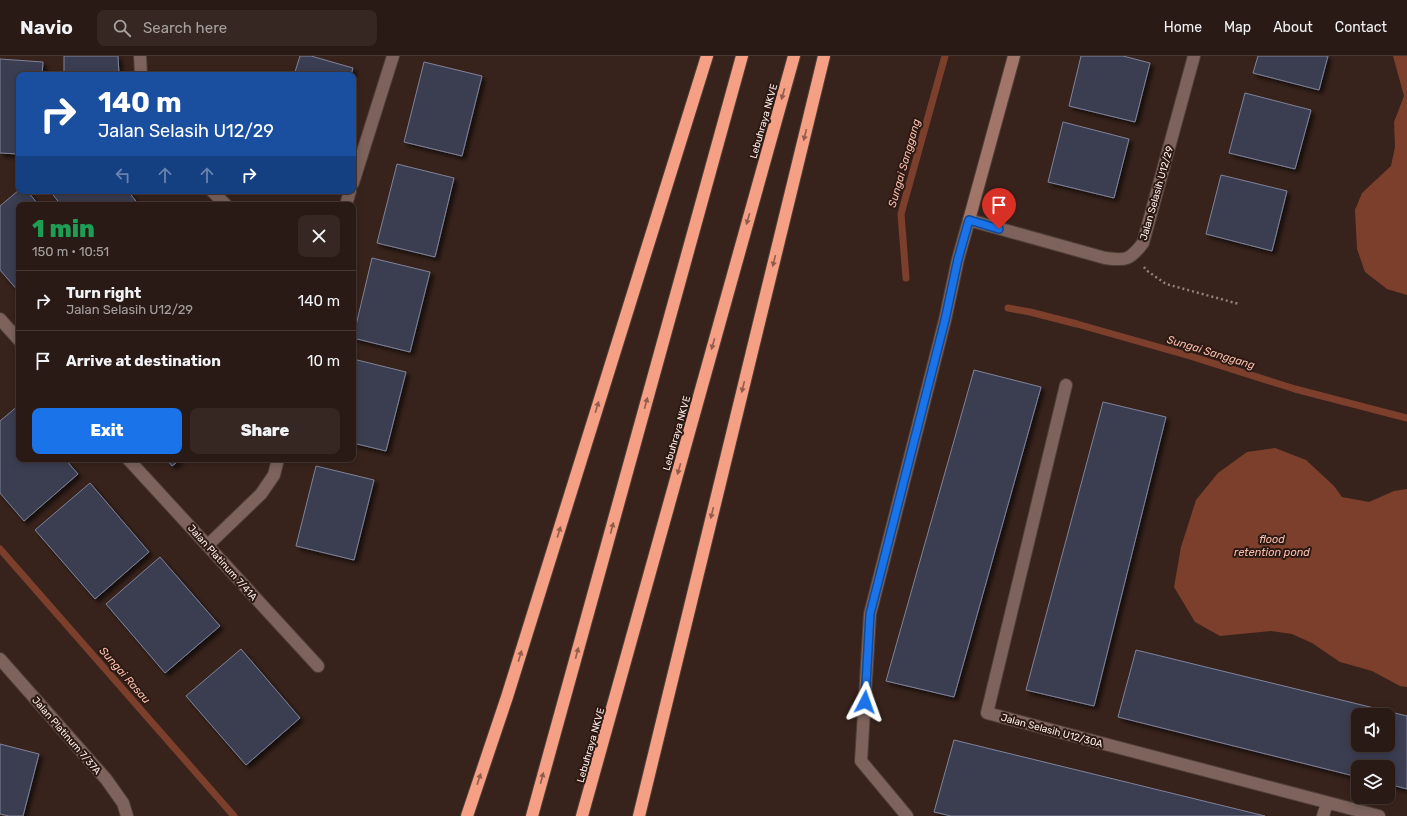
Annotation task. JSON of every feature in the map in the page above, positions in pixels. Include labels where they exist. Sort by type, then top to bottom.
[{"type":"highway","points":[[467,816],[510,689],[706,56]]},
{"type":"highway","points":[[532,816],[742,56]]},
{"type":"highway","name":"Lebuhraya NKVE","points":[[582,816],[794,56]]},
{"type":"highway","points":[[638,816],[824,56]]},
{"type":"street","points":[[140,56],[141,72]]},
{"type":"street","points":[[356,173],[393,56]]},
{"type":"street","points":[[907,816],[861,761],[870,614],[945,320],[958,259],[1014,56]]},
{"type":"street","name":"Jalan Selasih U12/29","points":[[1135,254],[1143,243],[1194,56]]},
{"type":"street","points":[[215,194],[223,202]]},
{"type":"street","points":[[969,220],[1105,258],[1122,260],[1135,254]]},
{"type":"street","points":[[0,319],[16,337]]},
{"type":"street","name":"Jalan Selasih U12/30A","points":[[1066,385],[987,713],[1379,816]]},
{"type":"street","name":"Jalan Platinum 7/41A","points":[[131,462],[318,666]]},
{"type":"street","points":[[208,545],[261,494],[274,475],[277,462]]},
{"type":"street","name":"Jalan Platinum 7/37A","points":[[0,659],[106,779],[123,803],[127,816]]},
{"type":"street","points":[[1323,816],[1327,803]]},
{"type":"path","points":[[1135,254],[1146,270],[1166,284],[1239,304]]},
{"type":"water","points":[[1393,56],[1407,56],[1407,295],[1387,289],[1365,272],[1357,249],[1355,210],[1362,193],[1391,166],[1395,147],[1394,122],[1404,96]]},
{"type":"water","name":"flood retention pond","points":[[1275,448],[1306,460],[1334,486],[1342,497],[1369,502],[1394,491],[1407,489],[1407,687],[1400,686],[1372,671],[1340,662],[1312,643],[1292,634],[1271,631],[1220,636],[1195,622],[1174,587],[1181,547],[1196,500],[1218,473],[1247,452]]},
{"type":"building","points":[[64,56],[118,56],[119,72],[64,72]]},
{"type":"building","points":[[300,56],[311,56],[353,68],[352,72],[295,72]]},
{"type":"building","points":[[1081,56],[1123,56],[1150,63],[1135,122],[1069,106]]},
{"type":"building","points":[[1258,56],[1328,56],[1319,90],[1253,73]]},
{"type":"building","points":[[0,59],[43,62],[42,72],[16,72],[16,154],[0,153]]},
{"type":"building","points":[[424,62],[482,76],[462,156],[404,142]]},
{"type":"building","points":[[1245,93],[1311,110],[1295,169],[1229,153]]},
{"type":"building","points":[[1063,122],[1129,139],[1114,198],[1048,182]]},
{"type":"building","points":[[397,164],[454,178],[435,257],[377,243]]},
{"type":"building","points":[[1221,175],[1287,191],[1272,251],[1206,234]]},
{"type":"building","points":[[16,193],[16,194],[30,194],[36,202],[16,202],[16,289],[0,270],[0,206]]},
{"type":"building","points":[[52,194],[130,194],[137,202],[59,202]]},
{"type":"building","points":[[372,258],[430,272],[410,352],[356,339],[356,325]]},
{"type":"building","points":[[356,360],[406,372],[386,451],[356,444]]},
{"type":"building","points":[[974,370],[1041,387],[954,697],[886,681]]},
{"type":"building","points":[[1103,402],[1166,417],[1094,706],[1026,690]]},
{"type":"building","points":[[16,408],[16,462],[68,462],[78,474],[24,521],[0,493],[0,421]]},
{"type":"building","points":[[169,462],[177,462],[172,466]]},
{"type":"building","points":[[316,466],[374,480],[354,560],[296,546]]},
{"type":"building","points":[[90,483],[149,552],[95,599],[35,530]]},
{"type":"building","points":[[160,557],[220,626],[165,673],[106,604]]},
{"type":"building","points":[[241,649],[300,718],[246,765],[186,696]]},
{"type":"building","points":[[1136,650],[1374,708],[1351,708],[1351,752],[1395,752],[1395,713],[1407,716],[1407,789],[1395,786],[1395,760],[1351,760],[1351,775],[1118,717]]},
{"type":"building","points":[[954,740],[1265,816],[951,816],[934,812]]},
{"type":"building","points":[[0,744],[39,754],[23,816],[9,816],[0,814]]},
{"type":"waterway","name":"Sungai Sanggang","points":[[906,278],[901,214],[945,56]]},
{"type":"waterway","name":"Sungai Sanggang","points":[[1008,308],[1077,324],[1190,356],[1295,389],[1407,418]]},
{"type":"waterway","name":"Sungai Rasau","points":[[0,549],[234,816]]},
{"type":"route","points":[[865,702],[870,614],[969,220],[999,229]]}]
